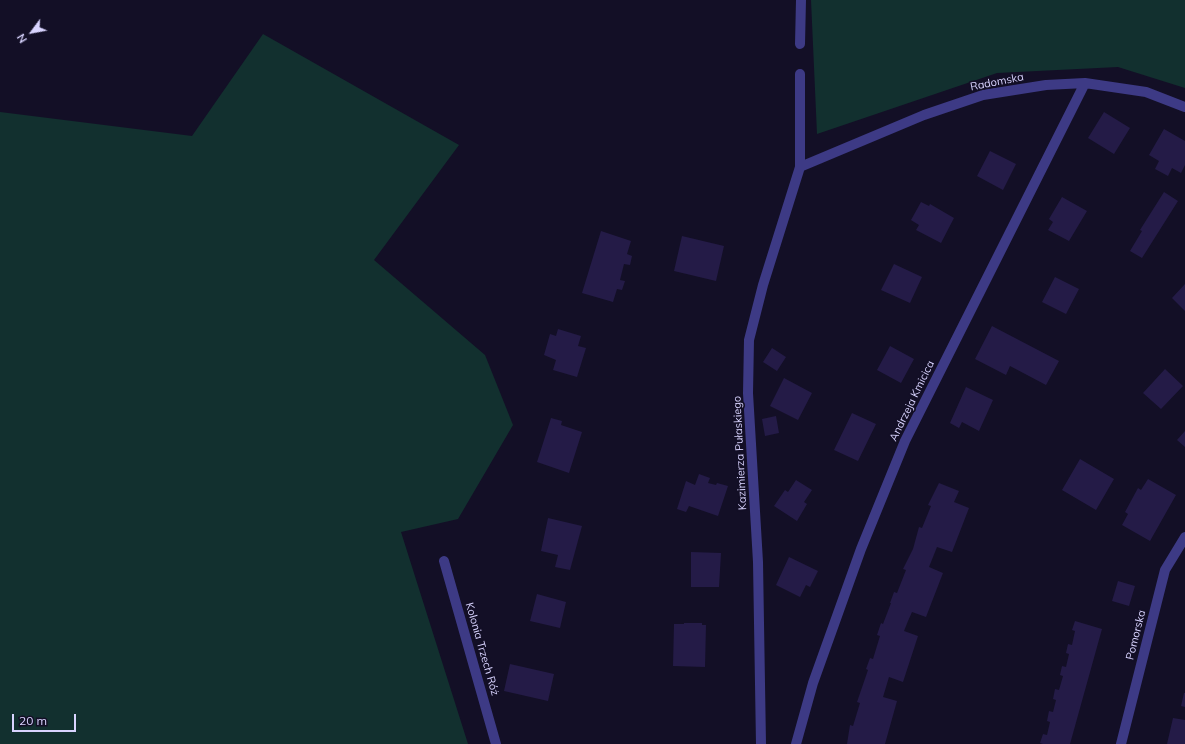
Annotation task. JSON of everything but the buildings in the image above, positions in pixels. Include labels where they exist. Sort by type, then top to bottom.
[{"type":"street","points":[[800,44],[801,0]]},
{"type":"street","name":"Kazimierza Pułaskiego","points":[[761,744],[758,562],[748,393],[749,340],[763,285],[800,167],[800,74]]},
{"type":"street","name":"Radomska","points":[[800,167],[924,115],[983,95],[1046,85],[1085,83],[1146,92],[1185,107]]},
{"type":"street","name":"Andrzeja Kmicica","points":[[796,744],[813,683],[858,556],[905,441],[1085,83]]},
{"type":"street","name":"Pomorska","points":[[1121,744],[1165,570],[1185,537]]},
{"type":"street","name":"Kolonia Trzech Róż","points":[[444,561],[496,744]]},
{"type":"green space","points":[[811,0],[1185,0],[1185,88],[1118,67],[997,73],[817,134]]},
{"type":"green space","points":[[263,34],[459,145],[374,260],[485,355],[513,425],[458,519],[401,532],[468,744],[0,744],[0,112],[192,136]]}]
